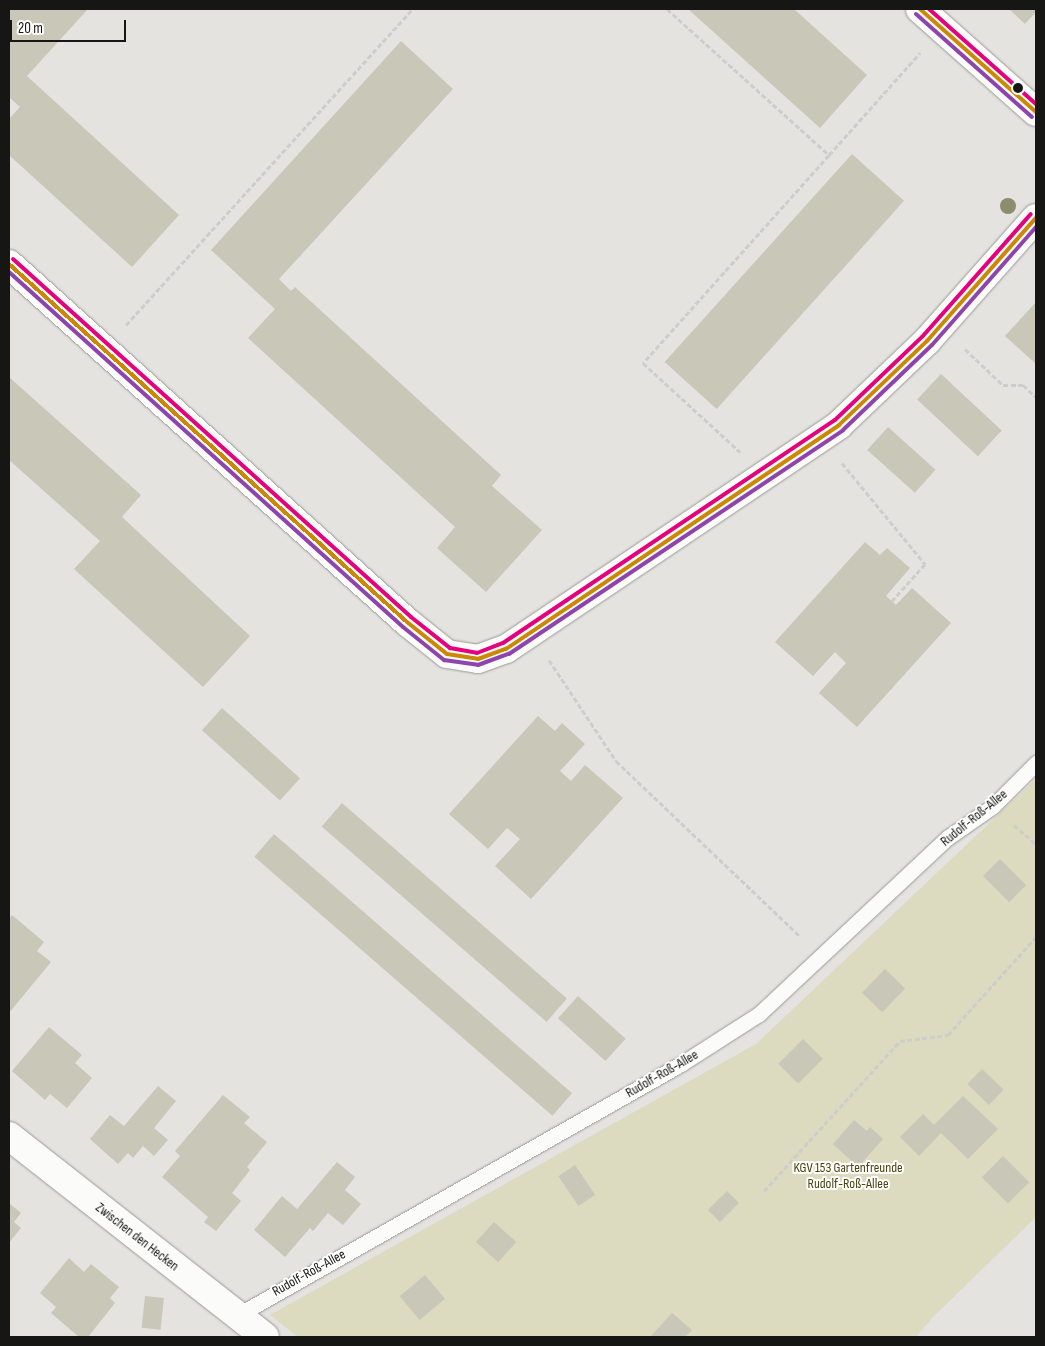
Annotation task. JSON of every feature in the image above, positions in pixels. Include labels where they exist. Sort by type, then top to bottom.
[{"type":"street","points":[[920,9],[1036,112]]},
{"type":"street","points":[[9,264],[407,622],[447,654],[478,659],[506,649],[765,476],[846,419],[940,326],[1036,218]]},
{"type":"street","name":"Zwischen den Hecken","points":[[9,1136],[265,1337]]},
{"type":"lane","name":"Rudolf-Roß-Allee","points":[[238,1315],[680,1064],[759,1014],[947,838],[993,806],[1036,763]]},
{"type":"path","points":[[104,350],[413,9]]},
{"type":"path","points":[[666,9],[829,155]]},
{"type":"path","points":[[765,476],[643,363],[942,28]]},
{"type":"path","points":[[940,326],[1003,385],[1023,385],[1036,397]]},
{"type":"path","points":[[820,438],[925,564],[892,601]]},
{"type":"path","points":[[531,632],[616,761],[821,956]]},
{"type":"path","points":[[764,1191],[900,1042],[948,1035],[1036,937]]},
{"type":"green space","name":"KGV 153 Gartenfreunde Rudolf-Roß-Allee","points":[[1036,779],[1036,1217],[933,1317],[916,1337],[298,1337],[270,1315],[756,1044]]},
{"type":"building","points":[[9,9],[88,9],[27,76],[179,215],[132,267],[9,155],[9,119],[20,107],[9,97]]},
{"type":"building","points":[[688,9],[794,9],[867,75],[820,128]]},
{"type":"building","points":[[1009,9],[1036,9],[1036,12],[1025,24]]},
{"type":"building","points":[[401,41],[453,89],[279,279],[291,291],[295,287],[501,475],[492,486],[542,530],[486,592],[437,548],[455,527],[248,338],[275,309],[211,250]]},
{"type":"building","points":[[852,154],[904,201],[717,409],[665,362]]},
{"type":"building","points":[[1036,302],[1036,364],[1005,336]]},
{"type":"building","points":[[941,374],[1002,431],[978,456],[917,400]]},
{"type":"building","points":[[9,377],[141,495],[122,517],[250,636],[203,687],[74,569],[100,541],[9,460]]},
{"type":"building","points":[[888,427],[936,470],[915,493],[867,450]]},
{"type":"building","points":[[865,542],[880,555],[887,548],[910,568],[886,596],[896,605],[912,588],[951,623],[857,727],[819,693],[846,663],[835,652],[813,676],[775,642]]},
{"type":"building","points":[[222,708],[300,778],[280,801],[202,730]]},
{"type":"building","points":[[538,716],[555,731],[562,723],[585,744],[560,771],[571,781],[585,765],[623,798],[531,899],[495,866],[520,839],[507,828],[488,849],[449,814]]},
{"type":"building","points":[[342,803],[567,999],[547,1022],[322,826]]},
{"type":"building","points":[[274,834],[572,1093],[552,1116],[254,857]]},
{"type":"building","points":[[1000,859],[1026,885],[1009,902],[983,876]]},
{"type":"building","points":[[12,915],[44,942],[37,951],[51,962],[9,1013],[9,919]]},
{"type":"building","points":[[885,969],[905,988],[882,1012],[862,993]]},
{"type":"building","points":[[578,996],[626,1039],[605,1061],[558,1018]]},
{"type":"building","points":[[49,1027],[82,1055],[75,1063],[92,1078],[67,1108],[50,1094],[45,1100],[12,1071]]},
{"type":"building","points":[[803,1039],[823,1059],[798,1084],[778,1064]]},
{"type":"building","points":[[982,1069],[1004,1090],[989,1105],[967,1084]]},
{"type":"building","points":[[158,1086],[176,1101],[154,1128],[168,1140],[154,1156],[143,1146],[133,1158],[128,1153],[118,1164],[90,1139],[110,1115],[124,1126]]},
{"type":"building","points":[[223,1095],[250,1117],[244,1123],[267,1142],[247,1167],[250,1170],[232,1193],[241,1201],[216,1231],[204,1222],[208,1217],[162,1177],[180,1156],[175,1151]]},
{"type":"building","points":[[963,1096],[998,1129],[968,1159],[941,1133],[919,1156],[900,1137],[923,1114],[934,1125]]},
{"type":"building","points":[[854,1120],[867,1131],[870,1127],[883,1139],[858,1167],[833,1144]]},
{"type":"building","points":[[1003,1156],[1029,1182],[1008,1203],[982,1177]]},
{"type":"building","points":[[337,1162],[355,1177],[345,1190],[361,1204],[343,1225],[328,1213],[313,1231],[310,1228],[285,1257],[254,1230],[282,1196],[297,1209]]},
{"type":"building","points":[[575,1165],[595,1195],[579,1206],[558,1176]]},
{"type":"building","points":[[727,1191],[739,1203],[720,1222],[708,1210]]},
{"type":"building","points":[[9,1203],[21,1213],[14,1222],[21,1228],[9,1243]]},
{"type":"building","points":[[494,1222],[516,1242],[498,1262],[476,1242]]},
{"type":"building","points":[[69,1258],[84,1272],[91,1264],[119,1287],[110,1298],[115,1303],[88,1337],[79,1337],[51,1313],[56,1307],[40,1293]]},
{"type":"building","points":[[425,1275],[445,1299],[420,1320],[400,1296]]},
{"type":"building","points":[[145,1296],[164,1298],[161,1330],[142,1328]]},
{"type":"building","points":[[672,1313],[692,1330],[685,1337],[650,1337]]},
{"type":"transit line","points":[[920,9],[1036,112]]},
{"type":"transit line","points":[[929,9],[1036,104]]},
{"type":"transit line","points":[[916,14],[1032,117]]},
{"type":"transit line","points":[[13,259],[411,617],[450,648],[477,653],[503,643],[835,420],[922,337],[1031,214]]},
{"type":"transit line","points":[[9,264],[407,622],[447,654],[478,659],[506,649],[839,425],[927,341],[1036,218]]},
{"type":"transit line","points":[[9,272],[403,627],[444,660],[478,665],[509,654],[843,430],[932,345],[1036,227]]}]
